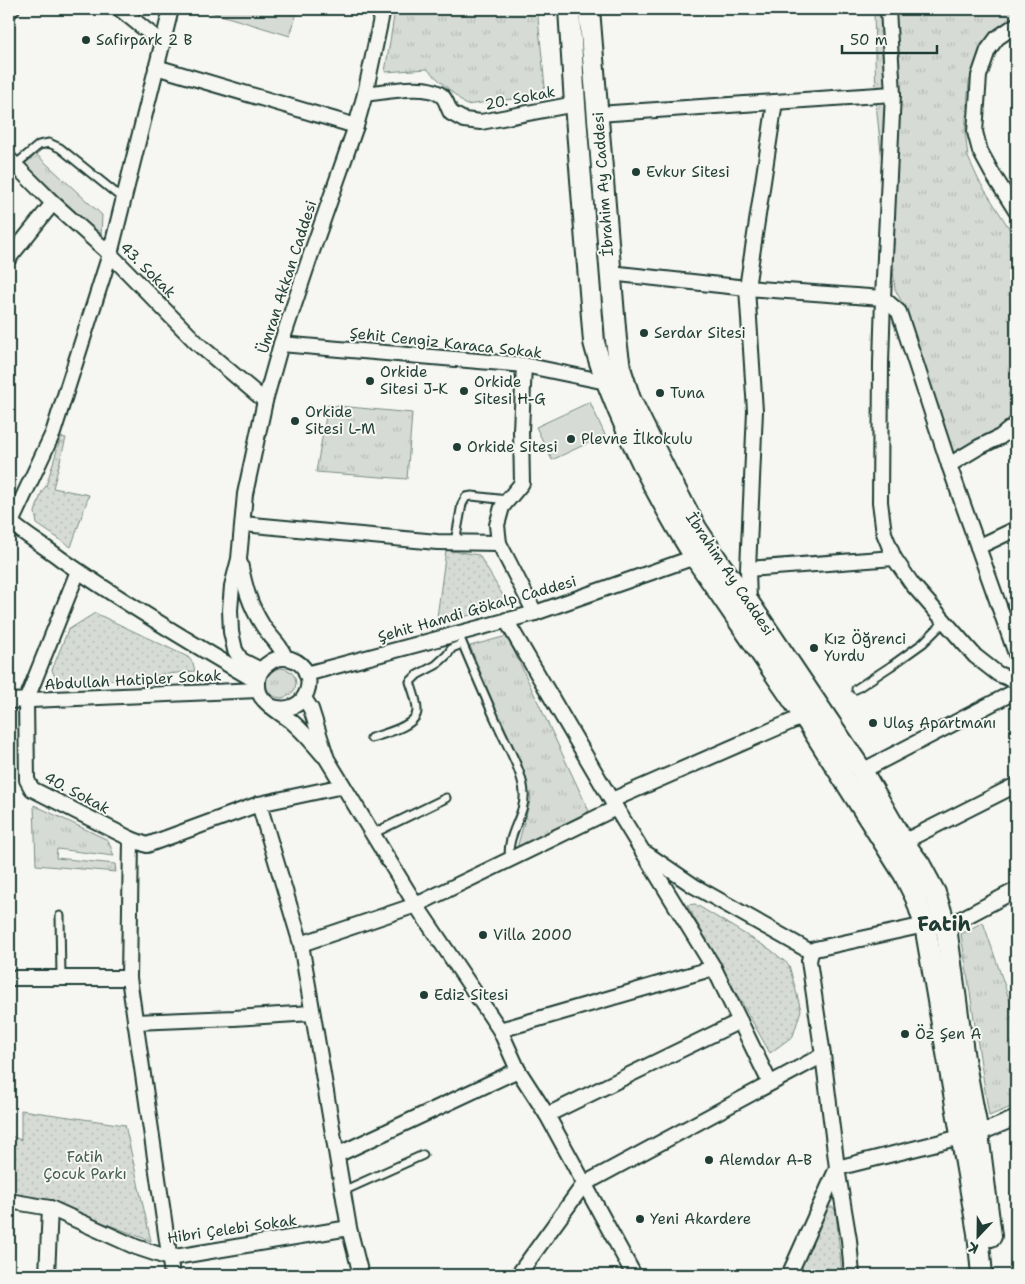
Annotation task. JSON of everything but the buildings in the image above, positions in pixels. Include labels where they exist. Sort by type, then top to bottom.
[{"type":"main road","name":"İbrahim Ay Caddesi","points":[[569,9],[594,342],[606,382],[634,447],[678,531],[702,553],[721,566],[749,603],[862,771],[903,842],[920,865],[935,893],[946,928],[964,1059],[970,1136]]},
{"type":"main road","name":"İbrahim Ay Caddesi","points":[[589,9],[616,340],[620,368],[630,399],[696,528],[702,553],[904,874],[916,898],[925,925],[970,1136]]},
{"type":"main road","points":[[970,1136],[982,1275]]},
{"type":"main road","points":[[970,1136],[987,1200],[996,1275]]},
{"type":"street","points":[[9,12],[12,9]]},
{"type":"street","points":[[120,9],[162,43]]},
{"type":"street","points":[[171,9],[110,254],[53,433],[9,524],[78,571],[177,634],[259,681]]},
{"type":"street","name":"Ümran Akkan Caddesi","points":[[239,559],[245,494],[265,401],[281,344],[356,126],[365,94],[383,9]]},
{"type":"street","points":[[888,9],[893,94],[883,298],[880,502],[884,533],[894,558],[912,584],[975,656],[998,674],[1016,681]]},
{"type":"street","points":[[1016,25],[997,38],[988,50],[979,76],[976,132],[980,151],[1016,211]]},
{"type":"street","points":[[156,67],[356,126]]},
{"type":"street","name":"20. Sokak","points":[[365,94],[413,88],[430,89],[443,96],[451,113],[464,120],[481,122],[575,104]]},
{"type":"street","points":[[598,114],[893,94]]},
{"type":"street","points":[[749,603],[748,569],[755,411],[748,288],[775,102]]},
{"type":"street","name":"43. Sokak","points":[[12,162],[53,203],[110,254],[198,344],[265,401]]},
{"type":"street","points":[[9,258],[53,203]]},
{"type":"street","points":[[610,273],[748,288],[883,298],[899,312],[949,465],[1016,654]]},
{"type":"street","name":"Şehit Cengiz Karaca Sokak","points":[[281,344],[524,366],[606,382]]},
{"type":"street","points":[[524,366],[521,430],[522,483],[502,507],[497,525],[499,543],[535,613]]},
{"type":"street","points":[[949,465],[1000,437],[1016,424]]},
{"type":"street","points":[[243,524],[437,542],[499,543]]},
{"type":"street","points":[[978,547],[1016,529]]},
{"type":"street","name":"Şehit Hamdi Gökalp Caddesi","points":[[306,674],[460,638],[506,620],[535,613],[702,553]]},
{"type":"street","points":[[748,569],[894,558]]},
{"type":"street","points":[[239,559],[232,586],[231,632],[235,650],[259,681]]},
{"type":"street","points":[[239,559],[252,609],[267,632],[284,652],[286,658]]},
{"type":"street","points":[[26,701],[78,571]]},
{"type":"street","points":[[506,620],[614,804],[714,968],[770,1083]]},
{"type":"street","points":[[270,706],[285,709],[293,707],[304,698],[308,686],[306,674],[298,663],[286,658],[278,658],[266,665],[259,681],[261,696],[270,706],[301,731],[327,759],[416,905],[500,1030],[518,1070],[547,1115],[634,1275]]},
{"type":"street","name":"Abdullah Hatipler Sokak","points":[[9,701],[259,681]]},
{"type":"street","points":[[862,771],[1016,691]]},
{"type":"street","points":[[304,698],[311,709],[327,759]]},
{"type":"street","name":"40. Sokak","points":[[26,701],[27,780],[32,789],[131,839],[147,845],[260,804],[343,786]]},
{"type":"street","points":[[301,944],[416,905],[510,859],[614,804],[804,716]]},
{"type":"street","points":[[903,842],[1016,784]]},
{"type":"street","points":[[260,804],[301,944],[349,1228],[360,1275]]},
{"type":"street","points":[[131,839],[129,978],[172,1275]]},
{"type":"street","points":[[642,850],[694,886],[811,952]]},
{"type":"street","points":[[852,1275],[849,1240],[837,1168],[809,961],[811,952],[816,949],[925,925],[946,928],[1016,890]]},
{"type":"street","points":[[500,1030],[714,968]]},
{"type":"street","points":[[9,978],[129,978]]},
{"type":"street","points":[[135,1022],[312,1013]]},
{"type":"street","points":[[547,1115],[740,1021]]},
{"type":"street","points":[[518,1275],[584,1184],[823,1055]]},
{"type":"street","points":[[337,1155],[518,1070]]},
{"type":"street","points":[[837,1168],[970,1136],[1016,1118]]},
{"type":"street","points":[[789,1275],[837,1168]]},
{"type":"street","name":"Hibri Çelebi Sokak","points":[[9,1201],[50,1208],[136,1247],[169,1258],[349,1228]]},
{"type":"street","points":[[47,1275],[50,1208]]},
{"type":"lane","points":[[12,162],[39,145],[49,143],[60,148],[124,199]]},
{"type":"lane","points":[[455,542],[462,504],[466,497],[508,500]]},
{"type":"lane","points":[[856,689],[923,642],[945,621]]},
{"type":"lane","points":[[371,738],[403,727],[415,718],[418,712],[410,682],[417,675],[436,665],[447,655],[460,638],[520,775],[524,791],[525,803],[510,843],[510,859]]},
{"type":"lane","points":[[372,834],[446,798]]},
{"type":"lane","points":[[60,916],[60,978]]},
{"type":"lane","points":[[343,1191],[423,1155]]},
{"type":"green space","points":[[201,9],[298,9],[290,36]]},
{"type":"green space","points":[[537,9],[545,87],[536,96],[466,105],[427,69],[385,72],[395,10]]},
{"type":"green space","points":[[874,9],[1016,9],[1016,16],[992,33],[981,49],[969,82],[965,131],[968,157],[979,181],[1016,239],[1016,417],[986,438],[953,455],[906,311],[895,289],[876,103]]},
{"type":"green space","points":[[36,154],[102,215],[101,236],[25,164]]},
{"type":"green space","points":[[590,402],[605,435],[552,460],[536,427]]},
{"type":"green space","points":[[328,405],[412,413],[407,479],[316,472]]},
{"type":"green space","points":[[61,437],[66,438],[53,488],[89,495],[71,547],[37,524],[35,512],[42,491],[46,486]]},
{"type":"green space","points":[[446,550],[479,555],[508,604],[436,625]]},
{"type":"green space","points":[[95,613],[188,657],[193,663],[195,671],[79,684],[56,679],[52,670],[68,630]]},
{"type":"green space","points":[[507,636],[589,811],[517,848],[531,798],[470,646]]},
{"type":"green space","points":[[281,668],[287,669],[295,677],[295,689],[287,697],[281,698],[275,697],[267,689],[266,683],[267,677],[275,669]]},
{"type":"green space","points":[[34,805],[108,840],[114,856],[57,849],[56,858],[115,864],[116,872],[36,865]]},
{"type":"green space","points":[[695,904],[771,950],[789,965],[801,1010],[793,1036],[770,1053],[687,905]]},
{"type":"green space","points":[[983,922],[1016,1019],[1016,1105],[989,1116],[961,934]]},
{"type":"green space","name":"Fatih Çocuk Parkı","points":[[21,1110],[125,1125],[151,1241],[54,1204],[9,1196],[9,1135],[21,1140]]},
{"type":"green space","points":[[828,1207],[833,1207],[836,1212],[842,1275],[798,1275],[824,1214]]},
{"type":"place","name":"Safirpark 2 B","points":[[86,40]]},
{"type":"place","name":"Evkur Sitesi","points":[[636,172]]},
{"type":"place","name":"Serdar Sitesi","points":[[644,333]]},
{"type":"place","name":"Orkide Sitesi J-K","points":[[370,381]]},
{"type":"place","name":"Orkide Sitesi H-G","points":[[464,391]]},
{"type":"place","name":"Tuna","points":[[660,393]]},
{"type":"place","name":"Orkide Sitesi L-M","points":[[295,421]]},
{"type":"place","name":"Plevne İlkokulu","points":[[571,439]]},
{"type":"place","name":"Orkide Sitesi","points":[[457,447]]},
{"type":"place","name":"Kız Öğrenci Yurdu","points":[[814,648]]},
{"type":"place","name":"Ulaş Apartmanı","points":[[873,723]]},
{"type":"place","name":"Villa 2000","points":[[483,935]]},
{"type":"place","name":"Ediz Sitesi","points":[[424,995]]},
{"type":"place","name":"Öz Şen A","points":[[905,1034]]},
{"type":"place","name":"Alemdar A-B","points":[[709,1160]]},
{"type":"place","name":"Yeni Akardere","points":[[640,1219]]},
{"type":"district","name":"Fatih","points":[[944,924]]}]
